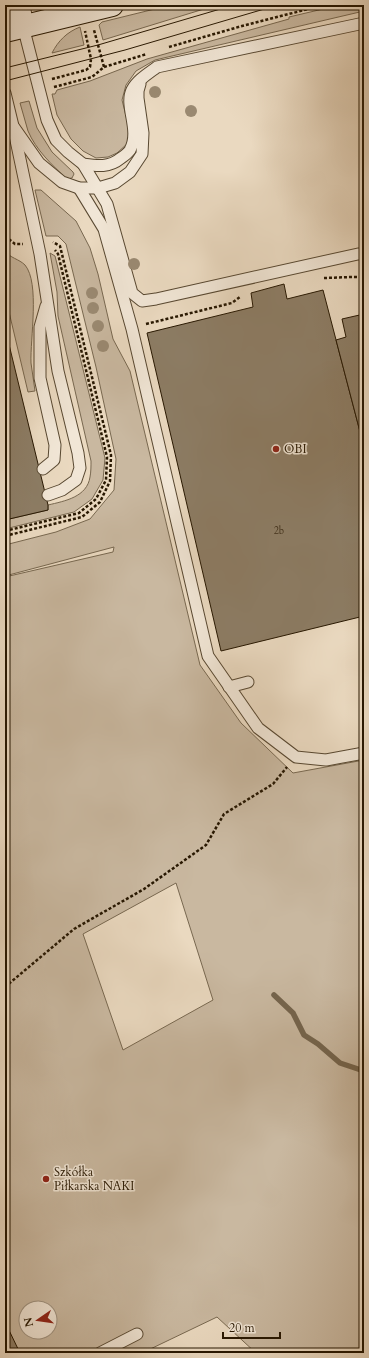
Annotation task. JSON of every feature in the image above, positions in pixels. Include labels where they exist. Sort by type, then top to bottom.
[{"type":"main road","points":[[18,5],[14,28],[112,5]]},
{"type":"lane","points":[[83,164],[99,167],[116,162],[130,151],[135,133],[130,99],[132,90],[142,78],[157,67],[364,23]]},
{"type":"lane","points":[[14,28],[47,120],[56,140],[83,164],[107,204],[132,293],[142,301],[156,300],[358,254],[364,254]]},
{"type":"lane","points":[[13,126],[39,163],[62,182],[79,188],[98,188],[115,183],[130,172],[142,154],[143,133],[138,91],[142,78]]},
{"type":"lane","points":[[5,93],[40,254],[58,370],[78,453],[80,468],[76,480],[62,490],[48,495]]},
{"type":"lane","points":[[79,188],[104,229],[132,329],[208,656],[258,728],[296,757],[326,760],[364,753]]},
{"type":"lane","points":[[43,469],[54,460],[55,445],[40,378],[40,328],[47,303]]},
{"type":"lane","points":[[229,686],[248,682]]},
{"type":"lane","points":[[100,1353],[137,1334]]},
{"type":"path","points":[[164,49],[228,30],[324,5]]},
{"type":"path","points":[[92,23],[104,67]]},
{"type":"path","points":[[46,80],[86,70],[90,67],[91,59],[83,25]]},
{"type":"path","points":[[52,87],[92,76],[104,67],[149,54]]},
{"type":"path","points":[[5,236],[15,244],[26,243]]},
{"type":"path","points":[[323,278],[352,276],[364,277]]},
{"type":"path","points":[[132,329],[232,303],[243,294]]},
{"type":"path","points":[[5,987],[74,929],[144,889],[206,845],[224,814],[273,784],[296,757]]},
{"type":"shaded area","points":[[171,5],[217,5],[103,40],[99,25],[102,22]]},
{"type":"shaded area","points":[[340,5],[364,5],[364,11],[155,60],[136,71],[126,85],[122,100],[130,132],[127,144],[117,153],[108,157],[96,158],[83,151],[71,139],[57,115],[52,94],[55,94],[57,90],[90,81],[147,59],[289,19],[289,17]]},
{"type":"shaded area","points":[[80,27],[84,45],[52,53],[63,37]]},
{"type":"shaded area","points":[[29,101],[37,128],[52,152],[73,172],[74,174],[72,178],[67,179],[45,157],[31,138],[20,103]]},
{"type":"shaded area","points":[[35,190],[41,190],[76,221],[90,248],[98,274],[113,339],[130,371],[200,665],[241,723],[293,773],[364,760],[364,1353],[256,1353],[217,1317],[142,1353],[5,1353],[5,577],[113,552],[114,547],[5,576],[5,545],[56,532],[90,519],[114,490],[116,459],[96,367],[66,244],[58,236],[46,236]],"holes":[[[176,883],[213,1000],[123,1050],[83,934]]]},
{"type":"shaded area","points":[[5,251],[25,265],[30,273],[33,298],[31,363],[35,391],[28,392],[5,295]]},
{"type":"shaded area","points":[[50,253],[55,256],[105,458],[103,480],[92,499],[74,512],[5,529],[5,520],[48,510],[48,505],[68,500],[80,494],[88,484],[90,475],[91,461],[58,316],[57,292]]},
{"type":"building","points":[[284,284],[287,299],[323,290],[364,447],[364,616],[221,651],[147,333],[253,307],[251,293]]},
{"type":"building","points":[[364,314],[364,447],[336,340],[346,337],[342,319]]},
{"type":"building","points":[[5,328],[48,510],[5,520]]},
{"type":"building","points":[[5,1322],[20,1353],[5,1353]]},
{"type":"waterway","points":[[274,995],[293,1013],[304,1035],[318,1044],[340,1063],[364,1071]]},
{"type":"tram line","points":[[5,68],[98,45],[234,5]]},
{"type":"tram line","points":[[5,81],[125,50],[278,5]]},
{"type":"place","name":"OBI","points":[[276,449]]},
{"type":"place","name":"Szkółka Piłkarska NAKI","points":[[46,1179]]}]
